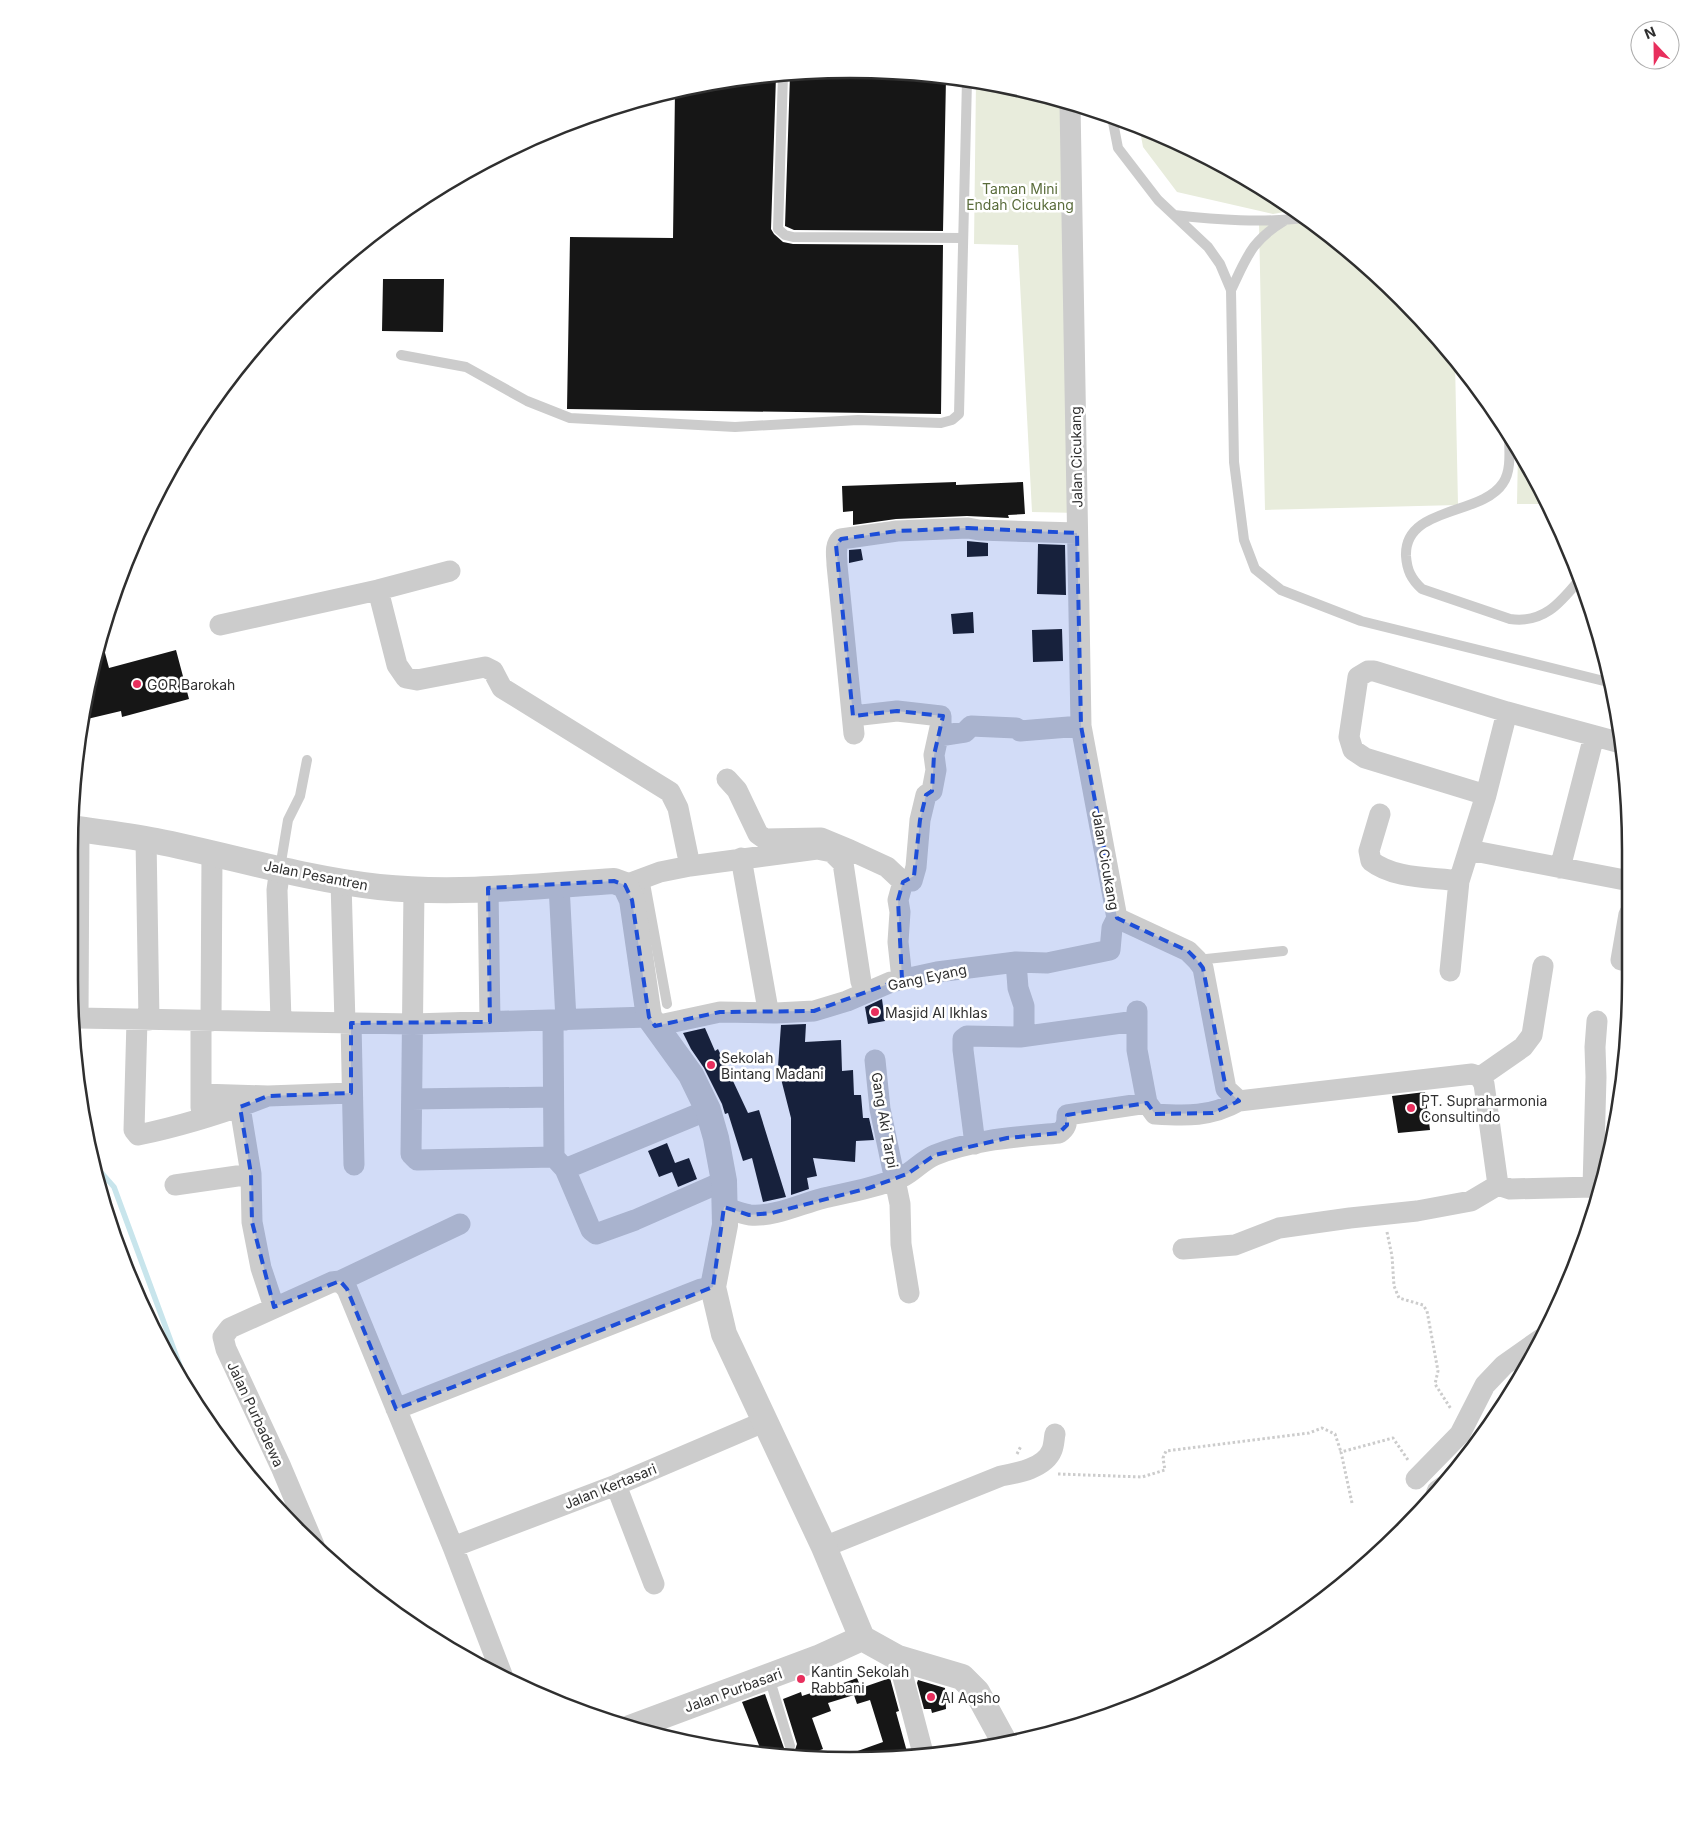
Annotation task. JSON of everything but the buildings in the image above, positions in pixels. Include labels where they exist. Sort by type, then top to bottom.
[{"type":"street","name":"Jalan Cicukang","points":[[1070,110],[1082,726],[1117,918],[1188,951],[1197,960]]},
{"type":"street","points":[[903,882],[907,880],[912,881],[916,867],[920,820],[926,795],[932,791],[936,770],[934,755],[939,736],[941,716],[897,710],[854,725],[836,545],[841,540],[896,531],[968,528],[1077,533]]},
{"type":"street","points":[[220,625],[378,590],[450,571]]},
{"type":"street","points":[[378,590],[397,665],[406,678],[417,680],[485,667],[493,671],[502,688],[670,792],[678,808],[690,866]]},
{"type":"street","points":[[1486,795],[1365,758],[1353,750],[1349,738],[1358,677],[1368,671],[1374,671],[1508,712],[1615,741]]},
{"type":"street","points":[[1450,970],[1459,880],[1486,795],[1508,712]]},
{"type":"street","points":[[939,736],[965,732],[970,726],[1016,728],[1020,730],[1082,726]]},
{"type":"street","points":[[1560,868],[1594,736]]},
{"type":"street","points":[[727,779],[737,790],[758,834],[765,839],[820,838],[887,867],[903,882]]},
{"type":"street","points":[[1380,814],[1369,851],[1370,861],[1379,868],[1395,873],[1459,880]]},
{"type":"street","name":"Jalan Pesantren","points":[[78,834],[146,839],[341,882],[414,889],[488,888],[634,881]]},
{"type":"street","points":[[146,839],[143,1020],[134,1130],[138,1135],[147,1133],[201,1119],[268,1096]]},
{"type":"street","points":[[861,982],[843,863],[832,852],[817,849],[740,858],[660,872],[634,881],[632,900],[657,1016],[691,1075],[708,1110],[716,1138],[724,1181],[725,1225],[713,1287],[724,1334],[824,1547],[862,1638],[898,1658],[962,1677],[977,1692],[1002,1738]]},
{"type":"street","points":[[1469,850],[1622,880]]},
{"type":"street","points":[[201,1119],[212,854]]},
{"type":"street","points":[[740,858],[767,1004]]},
{"type":"street","points":[[280,868],[277,890],[280,1021]]},
{"type":"street","points":[[341,882],[354,1165]]},
{"type":"street","points":[[902,979],[898,942],[900,912],[898,900],[903,882]]},
{"type":"street","points":[[559,885],[560,1020],[553,1097],[559,1163],[591,1230],[596,1234],[635,1220],[724,1181]]},
{"type":"street","points":[[488,888],[490,1022]]},
{"type":"street","points":[[414,889],[411,1154],[418,1160],[559,1163],[708,1110]]},
{"type":"street","name":"Gang Eyang","points":[[79,1022],[143,1020],[413,1024],[560,1020],[720,1012],[776,1013],[814,1011],[847,1002],[902,979],[937,972],[1016,962],[1047,963],[1110,950],[1112,928],[1117,918]]},
{"type":"street","points":[[1621,960],[1622,954]]},
{"type":"street","points":[[1197,960],[1202,968],[1226,1089],[1239,1101]]},
{"type":"street","points":[[1016,962],[1018,988],[1024,1006],[1024,1036]]},
{"type":"street","points":[[1480,1077],[1523,1047],[1532,1035],[1543,966]]},
{"type":"street","points":[[975,1144],[963,1050],[963,1039],[966,1036],[1024,1036],[1137,1016],[1138,1057],[1147,1103],[1155,1114],[1213,1113],[1239,1101],[1472,1074],[1480,1077],[1484,1084],[1498,1185]]},
{"type":"street","points":[[1597,1021],[1595,1047],[1597,1176]]},
{"type":"street","name":"Gang Aki Tarpi","points":[[875,1060],[880,1109],[900,1204],[901,1244],[909,1292]]},
{"type":"street","points":[[201,1094],[268,1096],[351,1093]]},
{"type":"street","points":[[412,1098],[553,1097]]},
{"type":"street","points":[[724,1207],[749,1215],[772,1214],[895,1180],[907,1174],[920,1162],[935,1155],[975,1144],[1007,1138],[1058,1133],[1064,1130],[1067,1125],[1067,1115],[1147,1103]]},
{"type":"street","points":[[240,1107],[251,1174],[252,1222],[261,1268],[274,1307]]},
{"type":"street","points":[[175,1185],[251,1174]]},
{"type":"street","points":[[1183,1249],[1235,1245],[1280,1228],[1417,1211],[1471,1201],[1498,1185],[1510,1189],[1594,1188]]},
{"type":"street","name":"Jalan Purbadewa","points":[[307,1529],[281,1467],[226,1349],[224,1337],[230,1328],[332,1282],[340,1281],[460,1224]]},
{"type":"street","points":[[340,1281],[347,1289],[453,1547],[500,1668]]},
{"type":"street","points":[[396,1409],[702,1289],[713,1287]]},
{"type":"street","points":[[1416,1479],[1460,1434],[1485,1385],[1504,1365],[1529,1347]]},
{"type":"street","name":"Jalan Kertasari","points":[[453,1547],[616,1485],[766,1421]]},
{"type":"street","points":[[824,1547],[1001,1476],[1021,1472],[1036,1466],[1051,1452],[1055,1434]]},
{"type":"street","points":[[616,1485],[654,1584]]},
{"type":"street","name":"Jalan Purbasari","points":[[642,1724],[818,1658],[862,1638]]},
{"type":"street","points":[[898,1658],[922,1749]]},
{"type":"lane","points":[[783,81],[778,229],[785,235],[793,237],[963,238]]},
{"type":"lane","points":[[401,355],[466,367],[527,401],[570,418],[734,427],[858,420],[941,423],[952,420],[959,414],[968,87]]},
{"type":"lane","points":[[1113,124],[1118,148],[1158,200],[1208,247],[1220,264],[1231,290],[1234,462],[1244,540],[1255,568],[1281,590],[1361,620],[1604,681]]},
{"type":"lane","points":[[1174,215],[1229,221],[1295,220]]},
{"type":"lane","points":[[1231,290],[1256,242],[1267,232],[1285,221]]},
{"type":"lane","points":[[1508,447],[1507,475],[1496,491],[1484,500],[1436,516],[1422,524],[1410,536],[1406,549],[1406,565],[1412,579],[1422,588],[1510,619],[1524,621],[1541,615],[1560,603],[1575,584]]},
{"type":"lane","points":[[280,868],[288,820],[300,796],[307,760]]},
{"type":"lane","points":[[1197,960],[1283,951]]},
{"type":"lane","points":[[769,1676],[790,1746]]},
{"type":"path","points":[[1382,1214],[1392,1256],[1394,1286],[1399,1298],[1423,1305],[1428,1311],[1438,1371],[1436,1384],[1448,1406],[1465,1424]]},
{"type":"path","points":[[1021,1472],[1142,1477],[1165,1470],[1163,1458],[1166,1451],[1309,1433],[1322,1428],[1335,1434],[1341,1452],[1352,1503]]},
{"type":"path","points":[[1341,1452],[1393,1438],[1406,1457],[1416,1479]]},
{"type":"highlighted area","points":[[968,528],[1077,533],[1081,726],[1117,918],[1188,951],[1203,968],[1226,1089],[1239,1101],[1213,1113],[1155,1114],[1147,1103],[1067,1115],[1067,1125],[1059,1133],[1007,1138],[935,1155],[907,1174],[869,1188],[772,1213],[749,1215],[724,1207],[713,1287],[396,1409],[347,1289],[340,1281],[274,1307],[252,1222],[251,1174],[240,1107],[268,1096],[351,1093],[351,1023],[490,1022],[488,888],[614,881],[625,885],[632,900],[649,1017],[655,1026],[720,1012],[814,1011],[902,979],[898,900],[903,882],[914,876],[920,820],[926,795],[932,791],[934,755],[943,716],[897,711],[853,716],[836,545],[841,539],[897,531]]},
{"type":"green space","name":"Taman Mini Endah Cicukang","points":[[976,88],[1001,92],[1062,108],[1080,513],[1032,512],[1018,245],[974,244]]},
{"type":"green space","points":[[1141,134],[1192,157],[1236,181],[1285,212],[1273,214],[1177,192],[1143,147]]},
{"type":"green space","points":[[1299,222],[1320,237],[1359,269],[1396,304],[1431,341],[1455,370],[1458,505],[1265,510],[1259,223]]},
{"type":"green space","points":[[1518,462],[1541,504],[1517,504]]},
{"type":"waterway","points":[[103,1174],[114,1187],[178,1360]]},
{"type":"place","name":"GOR Barokah","points":[[137,684]]},
{"type":"place","name":"Masjid Al Ikhlas","points":[[875,1012]]},
{"type":"place","name":"Sekolah Bintang Madani","points":[[711,1065]]},
{"type":"place","name":"PT. Supraharmonia Consultindo","points":[[1411,1108]]},
{"type":"place","name":"Kantin Sekolah Rabbani","points":[[801,1679]]},
{"type":"place","name":"Al Aqsho","points":[[931,1697]]}]
